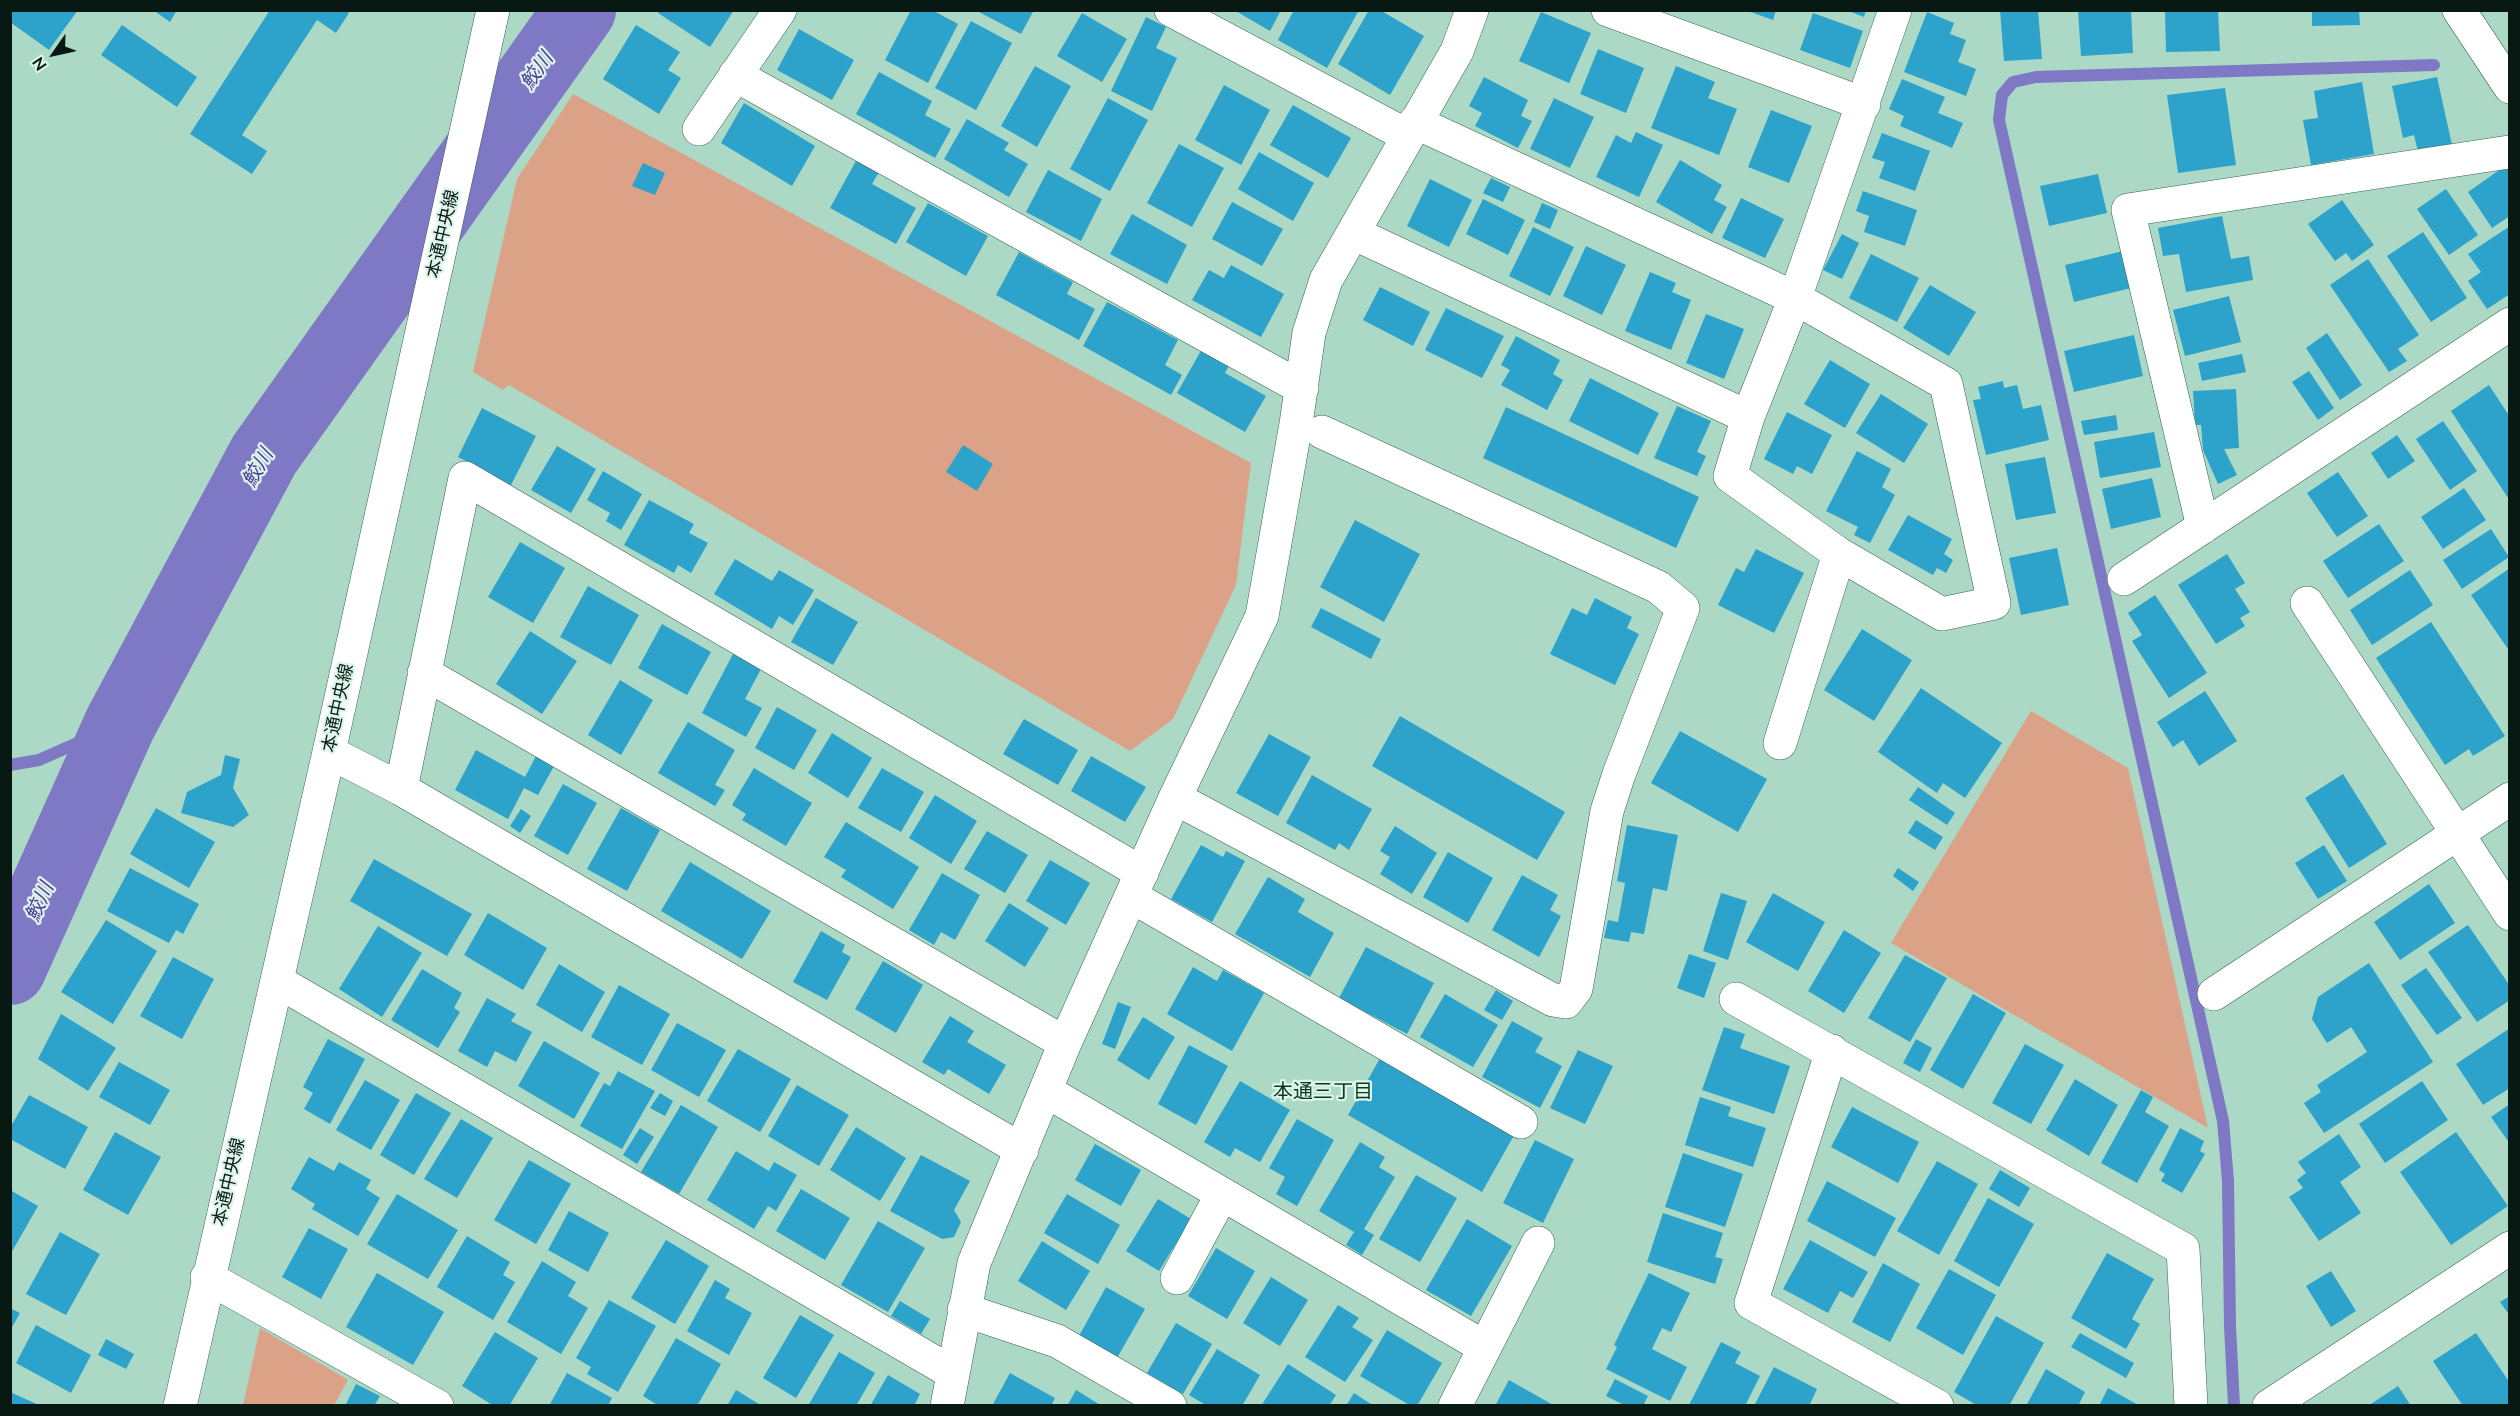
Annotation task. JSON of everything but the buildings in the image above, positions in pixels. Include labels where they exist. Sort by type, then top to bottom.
[{"type":"street","name":"本通中央線","points":[[180,1406],[207,1277],[329,752],[493,10]]},
{"type":"street","points":[[699,129],[780,10]]},
{"type":"street","points":[[1171,10],[1412,129],[1795,298],[1946,384],[1994,603],[1942,614],[1839,554],[1730,476],[1748,417],[1795,298],[1895,10]]},
{"type":"street","points":[[947,1406],[974,1263],[1065,1042],[1175,798],[1262,615],[1302,388],[1309,333],[1326,280],[1457,51],[1472,10]]},
{"type":"street","points":[[1608,10],[1863,104]]},
{"type":"street","points":[[2459,10],[2510,87]]},
{"type":"street","points":[[735,75],[1302,388]]},
{"type":"street","points":[[2203,527],[2128,210],[2509,152]]},
{"type":"street","points":[[1353,233],[1748,417]]},
{"type":"street","points":[[2124,579],[2510,324]]},
{"type":"street","points":[[1175,798],[1553,1000],[1566,1002],[1576,988],[1607,812],[1619,774],[1683,608],[1658,587],[1322,432]]},
{"type":"street","points":[[401,789],[465,478],[1137,884],[1521,1122]]},
{"type":"street","points":[[1780,742],[1839,554]]},
{"type":"street","points":[[2307,603],[2510,914]]},
{"type":"street","points":[[424,673],[1065,1042]]},
{"type":"street","points":[[329,752],[401,789],[1022,1150]]},
{"type":"street","points":[[2214,994],[2510,798]]},
{"type":"street","points":[[277,981],[953,1373]]},
{"type":"street","points":[[1736,999],[2183,1249],[2192,1406]]},
{"type":"street","points":[[1832,1052],[1751,1303],[1936,1406]]},
{"type":"street","points":[[1046,1091],[1484,1347]]},
{"type":"street","points":[[1177,1278],[1222,1194]]},
{"type":"street","points":[[1455,1406],[1539,1243]]},
{"type":"street","points":[[2269,1406],[2510,1248]]},
{"type":"street","points":[[207,1277],[437,1406]]},
{"type":"street","points":[[964,1311],[1058,1341],[1170,1406]]},
{"type":"shaded area","points":[[573,94],[1251,463],[1236,585],[1173,719],[1130,751],[509,385],[503,390],[473,372],[517,179]]},
{"type":"shaded area","points":[[2031,711],[2128,768],[2208,1128],[1891,943]]},
{"type":"shaded area","points":[[260,1328],[348,1380],[334,1405],[243,1405]]},
{"type":"waterway","name":"鮫川","points":[[10,969],[120,724],[264,455],[580,10]]},
{"type":"waterway","points":[[2234,1406],[2230,1326],[2228,1181],[2223,1121],[1999,120],[2002,95],[2013,82],[2036,77],[2434,65]]},
{"type":"waterway","points":[[10,765],[39,760],[120,724]]},
{"type":"district","name":"本通三丁目","points":[[1323,1092]]}]
